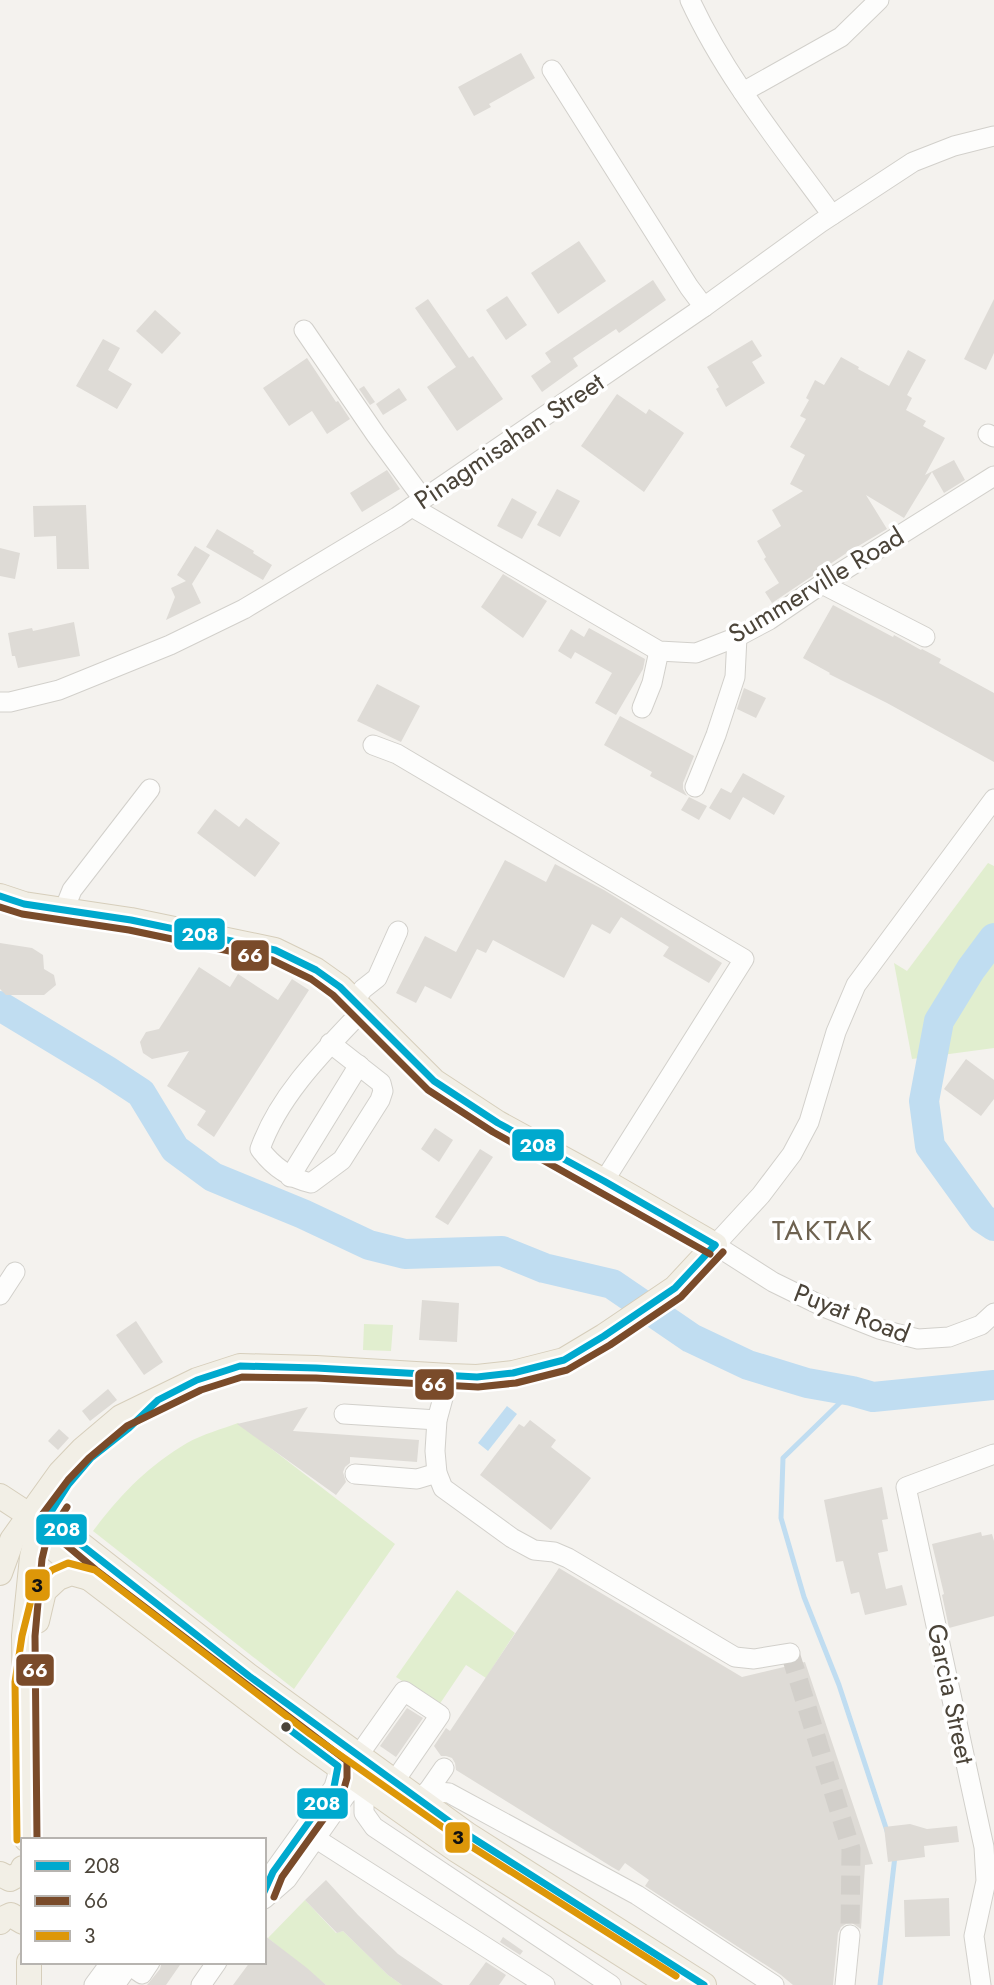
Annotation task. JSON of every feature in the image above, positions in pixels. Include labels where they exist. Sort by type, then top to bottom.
[{"type":"main road","points":[[0,896],[24,904],[131,920],[275,950],[316,970],[340,987],[434,1082],[498,1123],[715,1245],[675,1288],[564,1360],[513,1373],[477,1377],[240,1366],[197,1380],[158,1400],[91,1458],[38,1523],[12,1540],[0,1573]]},
{"type":"main road","points":[[0,1496],[249,1676],[348,1761],[365,1785],[455,1849],[670,1985]]},
{"type":"main road","points":[[0,1504],[5,1512],[0,1541]]},
{"type":"main road","points":[[38,1523],[89,1578],[348,1761],[423,1795],[468,1835],[704,1985]]},
{"type":"main road","points":[[27,1838],[24,1636],[38,1523]]},
{"type":"main road","points":[[25,1683],[44,1591],[58,1578],[71,1573],[89,1578]]},
{"type":"main road","points":[[0,1874],[10,1879],[21,1873]]},
{"type":"main road","points":[[0,1922],[11,1916],[21,1921]]},
{"type":"main road","points":[[29,1964],[29,1985]]},
{"type":"street","points":[[690,0],[743,92],[832,215]]},
{"type":"street","points":[[743,92],[841,37],[879,0]]},
{"type":"street","points":[[552,70],[704,307]]},
{"type":"street","name":"Pinagmisahan Street","points":[[0,702],[59,690],[170,645],[244,609],[417,503],[704,307],[832,215],[913,162],[954,146],[994,136]]},
{"type":"street","points":[[304,330],[376,435],[417,503]]},
{"type":"street","name":"Summerville Road","points":[[417,503],[659,651],[696,653],[737,637],[769,620],[994,476]]},
{"type":"street","points":[[822,584],[925,637]]},
{"type":"street","points":[[695,788],[735,677],[737,637]]},
{"type":"street","points":[[642,708],[652,683],[659,651]]},
{"type":"street","points":[[373,745],[397,754],[744,959],[604,1181]]},
{"type":"street","points":[[64,910],[72,890],[150,789]]},
{"type":"street","points":[[715,1245],[761,1195],[792,1154],[809,1122],[836,1032],[856,985],[994,799]]},
{"type":"street","points":[[330,1043],[381,1083],[383,1091],[342,1160],[310,1183],[290,1177],[268,1161],[260,1149],[267,1132],[294,1088],[358,1006],[363,989],[377,978],[398,931]]},
{"type":"street","points":[[290,1177],[359,1065]]},
{"type":"street","name":"Puyat Road","points":[[715,1245],[773,1282],[827,1308],[880,1329],[918,1339],[949,1337],[981,1325],[994,1313]]},
{"type":"street","points":[[0,1294],[15,1272]]},
{"type":"street","points":[[449,1376],[437,1420],[435,1451],[437,1473],[443,1488],[512,1538],[534,1550],[554,1552],[568,1558],[735,1657],[754,1659],[790,1653]]},
{"type":"street","points":[[344,1414],[437,1420]]},
{"type":"street","name":"Garcia Street","points":[[981,1985],[974,1936],[986,1881],[984,1847],[906,1487],[994,1455]]},
{"type":"street","points":[[355,1474],[417,1479],[437,1473]]},
{"type":"street","points":[[266,1888],[273,1872],[334,1787],[348,1761],[404,1691],[440,1715],[394,1782]]},
{"type":"street","points":[[423,1795],[444,1768]]},
{"type":"street","points":[[266,1897],[287,1879],[346,1795],[355,1787],[365,1785],[364,1813],[374,1827],[611,1985]]},
{"type":"street","points":[[423,1795],[449,1793],[642,1888],[774,1985]]},
{"type":"street","points":[[315,1839],[545,1985]]},
{"type":"street","points":[[845,1985],[850,1935]]},
{"type":"street","points":[[94,1985],[110,1964]]},
{"type":"street","points":[[115,1985],[129,1965],[142,1974],[149,1964]]},
{"type":"street","points":[[201,1985],[216,1964]]},
{"type":"green space","points":[[988,863],[994,866],[994,1048],[912,1059],[894,963],[907,971]]},
{"type":"green space","points":[[364,1324],[393,1325],[391,1351],[363,1350]]},
{"type":"green space","points":[[238,1423],[395,1544],[294,1689],[93,1531],[124,1493],[160,1461],[193,1440]]},
{"type":"green space","points":[[457,1590],[515,1633],[486,1678],[466,1665],[439,1705],[396,1677]]},
{"type":"green space","points":[[305,1900],[336,1933],[343,1931],[402,1985],[326,1985],[268,1938]]},
{"type":"water","points":[[507,1406],[517,1414],[488,1451],[478,1443]]},
{"type":"building","points":[[521,53],[535,78],[489,104],[491,107],[474,116],[458,87]]},
{"type":"building","points":[[579,241],[606,281],[558,314],[531,273]]},
{"type":"building","points":[[653,280],[666,300],[619,333],[616,329],[573,358],[578,366],[542,392],[531,376],[551,362],[545,353]]},
{"type":"building","points":[[507,296],[527,325],[506,340],[486,310]]},
{"type":"building","points":[[428,299],[469,358],[473,356],[503,399],[457,431],[427,387],[456,367],[415,308]]},
{"type":"building","points":[[994,299],[994,353],[986,370],[964,359]]},
{"type":"building","points":[[155,310],[181,333],[162,354],[136,331]]},
{"type":"building","points":[[103,339],[120,348],[108,370],[132,384],[117,409],[76,386]]},
{"type":"building","points":[[752,340],[762,356],[752,362],[765,383],[726,407],[716,389],[719,387],[707,367]]},
{"type":"building","points":[[908,350],[926,360],[907,395],[912,398],[906,410],[926,421],[923,426],[945,438],[925,475],[954,460],[965,480],[944,493],[932,472],[904,518],[866,495],[887,529],[772,603],[765,592],[779,583],[764,559],[766,557],[757,541],[781,526],[772,510],[803,491],[790,484],[805,455],[790,447],[806,419],[800,416],[809,400],[806,398],[815,380],[824,385],[841,357],[889,386]]},
{"type":"building","points":[[307,358],[350,419],[327,434],[312,411],[289,426],[263,388]]},
{"type":"building","points":[[364,386],[375,402],[370,405],[359,389]]},
{"type":"building","points":[[399,388],[407,400],[383,415],[376,404]]},
{"type":"building","points":[[617,394],[646,414],[649,409],[684,433],[644,492],[581,446]]},
{"type":"building","points":[[387,470],[400,489],[362,512],[350,493]]},
{"type":"building","points":[[557,489],[580,501],[560,537],[537,525]]},
{"type":"building","points":[[512,498],[537,512],[522,539],[497,526]]},
{"type":"building","points":[[86,505],[89,569],[57,569],[56,536],[34,537],[33,506]]},
{"type":"building","points":[[217,529],[272,565],[263,580],[206,547]]},
{"type":"building","points":[[195,546],[210,555],[192,584],[201,603],[166,620],[175,597],[171,588],[186,581],[177,575]]},
{"type":"building","points":[[0,548],[20,553],[15,579],[0,576]]},
{"type":"building","points":[[503,574],[547,601],[523,638],[481,607]]},
{"type":"building","points":[[833,605],[941,659],[939,663],[994,693],[994,762],[803,658]]},
{"type":"building","points":[[74,622],[80,656],[18,668],[15,656],[12,656],[8,633],[32,628],[33,631]]},
{"type":"building","points":[[589,628],[645,659],[643,669],[616,715],[595,703],[612,673],[575,652],[571,659],[558,651],[571,629],[584,637]]},
{"type":"building","points":[[377,684],[420,706],[401,742],[357,721]]},
{"type":"building","points":[[744,688],[766,698],[756,718],[737,709]]},
{"type":"building","points":[[620,716],[694,756],[683,783],[687,796],[650,776],[652,772],[604,745]]},
{"type":"building","points":[[743,773],[785,796],[774,815],[743,797],[730,820],[709,808],[721,788],[731,793]]},
{"type":"building","points":[[689,797],[707,806],[699,820],[681,810]]},
{"type":"building","points":[[215,809],[239,827],[246,818],[280,843],[255,877],[197,833]]},
{"type":"building","points":[[505,860],[546,882],[555,864],[604,890],[722,963],[709,983],[663,956],[669,947],[621,917],[610,934],[592,924],[564,978],[493,940],[486,953],[477,949],[451,999],[425,986],[416,1003],[396,993],[425,936],[456,952]]},
{"type":"building","points":[[0,943],[32,948],[43,955],[44,969],[54,975],[56,985],[44,995],[6,995],[0,989]]},
{"type":"building","points":[[199,967],[230,987],[238,974],[278,1000],[292,979],[309,990],[214,1137],[197,1125],[206,1111],[167,1086],[189,1051],[152,1059],[143,1053],[140,1042],[146,1032],[159,1029]]},
{"type":"building","points":[[966,1059],[994,1080],[994,1099],[981,1116],[944,1089]]},
{"type":"building","points":[[435,1128],[453,1140],[439,1162],[421,1149]]},
{"type":"building","points":[[480,1149],[493,1157],[448,1225],[435,1217]]},
{"type":"building","points":[[422,1300],[459,1303],[457,1342],[419,1340]]},
{"type":"building","points":[[136,1321],[163,1362],[144,1375],[116,1335]]},
{"type":"building","points":[[108,1389],[117,1400],[90,1421],[82,1411]]},
{"type":"building","points":[[308,1407],[293,1431],[419,1440],[417,1462],[350,1457],[350,1463],[343,1472],[346,1482],[336,1495],[237,1424]]},
{"type":"building","points":[[530,1420],[556,1440],[551,1447],[591,1478],[551,1530],[480,1475],[519,1424],[524,1427]]},
{"type":"building","points":[[59,1429],[69,1438],[58,1450],[48,1441]]},
{"type":"building","points":[[882,1487],[888,1519],[882,1520],[888,1551],[878,1553],[886,1589],[902,1585],[907,1605],[865,1615],[859,1592],[851,1594],[843,1561],[836,1562],[824,1500]]},
{"type":"building","points":[[981,1532],[982,1536],[992,1534],[994,1541],[994,1616],[949,1628],[932,1544]]},
{"type":"building","points":[[559,1568],[742,1677],[805,1662],[873,1864],[865,1865],[861,1929],[852,1923],[846,1924],[838,1933],[833,1985],[793,1985],[645,1886],[649,1880],[625,1863],[619,1871],[612,1867],[456,1770],[452,1758],[441,1756],[434,1746],[446,1728],[450,1731]]},
{"type":"building","points":[[407,1708],[423,1718],[396,1757],[380,1746]]},
{"type":"building","points":[[910,1824],[927,1829],[957,1826],[959,1842],[924,1846],[925,1857],[888,1862],[884,1827]]},
{"type":"building","points":[[326,1880],[398,1954],[443,1985],[402,1985],[343,1931],[337,1933],[305,1900]]},
{"type":"building","points":[[949,1898],[950,1936],[905,1937],[904,1900]]},
{"type":"building","points":[[266,1937],[326,1985],[233,1985],[249,1964],[266,1964]]},
{"type":"building","points":[[503,1937],[523,1951],[520,1955],[500,1942]]},
{"type":"building","points":[[486,1962],[506,1975],[499,1985],[469,1985]]},
{"type":"building","points":[[161,1964],[181,1964],[166,1985],[147,1985]]},
{"type":"waterway","points":[[994,938],[939,1021],[924,1101],[930,1146],[982,1218],[994,1226]]},
{"type":"waterway","points":[[0,1006],[141,1093],[175,1149],[213,1177],[369,1245],[405,1254],[502,1251],[544,1268],[612,1284],[691,1338],[748,1365],[807,1383],[873,1397],[994,1385]]},
{"type":"waterway","points":[[852,1391],[783,1458],[781,1518],[804,1597],[839,1685],[888,1834]]},
{"type":"waterway","points":[[880,1985],[895,1856]]},
{"type":"tunnel","points":[[790,1653],[851,1849],[850,1935]]},
{"type":"transit line","name":"208","points":[[0,896],[24,904],[131,920],[275,950],[316,970],[340,987],[434,1081],[498,1123],[715,1245]]},
{"type":"transit line","name":"66","points":[[0,907],[22,914],[129,930],[272,960],[311,979],[333,995],[428,1090],[493,1132],[710,1254]]},
{"type":"transit line","name":"208","points":[[704,1985],[468,1835],[249,1676],[47,1518],[68,1485],[91,1458],[129,1428],[158,1400],[197,1380],[240,1366],[477,1377],[513,1373],[564,1360],[675,1288],[715,1245]]},
{"type":"transit line","name":"66","points":[[274,1897],[282,1877],[343,1792],[347,1778],[347,1761],[96,1570],[46,1528],[41,1516],[68,1480],[89,1458],[127,1426],[201,1390],[242,1377],[316,1378],[478,1387],[516,1383],[567,1370],[610,1345],[681,1297],[723,1252]]},
{"type":"transit line","name":"66","points":[[37,1838],[35,1636],[42,1559],[47,1538],[67,1507]]},
{"type":"transit line","name":"3","points":[[17,1840],[15,1682],[22,1636],[34,1588],[52,1570],[68,1563],[95,1570],[310,1734],[461,1840],[676,1976]]},
{"type":"transit line","name":"208","points":[[266,1888],[273,1872],[334,1787],[338,1766],[286,1727]]},
{"type":"district","name":"TAKTAK","points":[[823,1230]]}]
